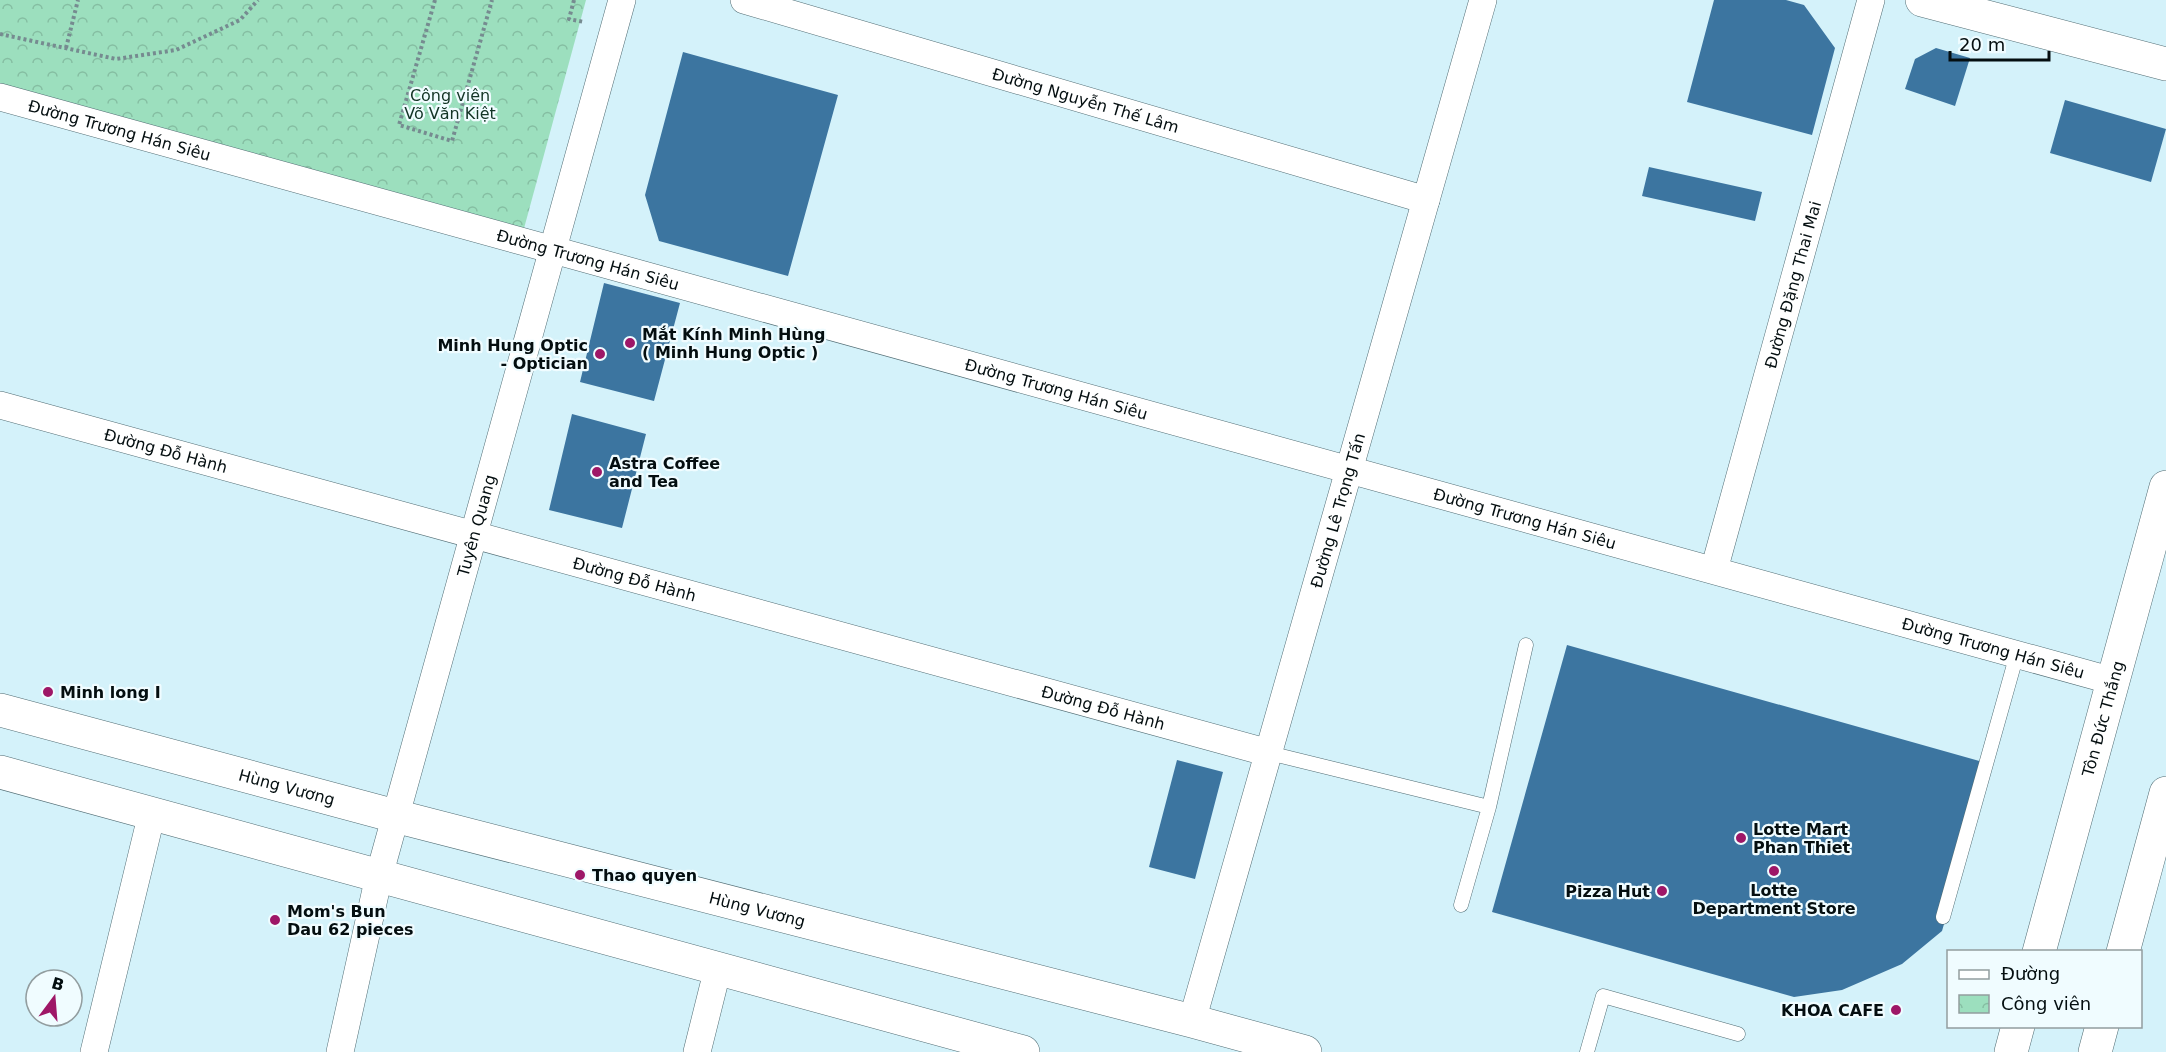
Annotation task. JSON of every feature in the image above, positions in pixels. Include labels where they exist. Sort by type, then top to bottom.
[{"type":"main road","points":[[1922,0],[2166,64]]},
{"type":"main road","name":"Tôn Đức Thắng","points":[[2039,950],[2166,487]]},
{"type":"main road","name":"Hùng Vương","points":[[0,710],[396,816],[1305,1052]]},
{"type":"main road","points":[[0,772],[1007,1050]]},
{"type":"main road","points":[[2123,950],[2164,811]]},
{"type":"main road","points":[[2012,1052],[2018,1028]]},
{"type":"main road","points":[[2095,1052],[2101,1028]]},
{"type":"street","name":"Tuyên Quang","points":[[340,1052],[379,876],[622,0]]},
{"type":"street","name":"Đường Nguyễn Thế Lâm","points":[[744,0],[1426,200]]},
{"type":"street","name":"Đường Lê Trọng Tấn","points":[[1192,1021],[1483,0]]},
{"type":"street","name":"Đường Đặng Thai Mai","points":[[1714,570],[1871,0]]},
{"type":"street","name":"Đường Trương Hán Siêu","points":[[0,97],[2113,681]]},
{"type":"street","name":"Đường Đỗ Hành","points":[[0,405],[1269,753]]},
{"type":"street","points":[[94,1052],[152,813]]},
{"type":"street","points":[[697,1052],[718,969]]},
{"type":"lane","points":[[1461,905],[1489,807],[1526,645]]},
{"type":"lane","points":[[1943,917],[2017,654]]},
{"type":"lane","points":[[1269,753],[1489,807]]},
{"type":"lane","points":[[1587,1052],[1603,996],[1738,1034]]},
{"type":"path","points":[[66,48],[78,0]]},
{"type":"path","points":[[0,34],[116,59],[176,50],[240,20],[258,0]]},
{"type":"path","points":[[435,0],[399,125],[452,141],[492,0]]},
{"type":"green space","name":"Công viên Võ Văn Kiệt","points":[[0,0],[586,0],[523,232],[0,87]]},
{"type":"building","points":[[1714,0],[1786,0],[1804,5],[1835,48],[1812,135],[1687,102]]},
{"type":"building","points":[[1936,48],[1970,58],[1955,106],[1905,89],[1915,59]]},
{"type":"building","points":[[683,52],[838,95],[788,276],[659,241],[645,195]]},
{"type":"building","points":[[2065,100],[2166,129],[2151,182],[2050,153]]},
{"type":"building","points":[[1649,167],[1762,192],[1755,221],[1642,196]]},
{"type":"building","name":"Mắt Kính Minh Hùng ( Minh Hung Optic )","points":[[604,283],[680,303],[654,401],[580,382]]},
{"type":"building","name":"Astra Coffee and Tea","points":[[572,414],[646,434],[622,528],[549,510]]},
{"type":"building","name":"Lotte Mart Phan Thiet","points":[[1567,645],[1990,764],[1942,931],[1902,964],[1842,990],[1794,997],[1492,912]]},
{"type":"building","points":[[1177,760],[1223,772],[1195,879],[1149,867]]},
{"type":"place","name":"Mắt Kính Minh Hùng ( Minh Hung Optic )","points":[[630,343]]},
{"type":"place","name":"Minh Hung Optic - Optician","points":[[600,354]]},
{"type":"place","name":"Astra Coffee and Tea","points":[[597,472]]},
{"type":"place","name":"Minh long I","points":[[48,692]]},
{"type":"place","name":"Lotte Mart Phan Thiet","points":[[1741,838]]},
{"type":"place","name":"Lotte Department Store","points":[[1774,871]]},
{"type":"place","name":"Thao quyen","points":[[580,875]]},
{"type":"place","name":"Pizza Hut","points":[[1662,891]]},
{"type":"place","name":"Mom's Bun Dau 62 pieces","points":[[275,920]]},
{"type":"place","name":"KHOA CAFE","points":[[1896,1010]]}]
